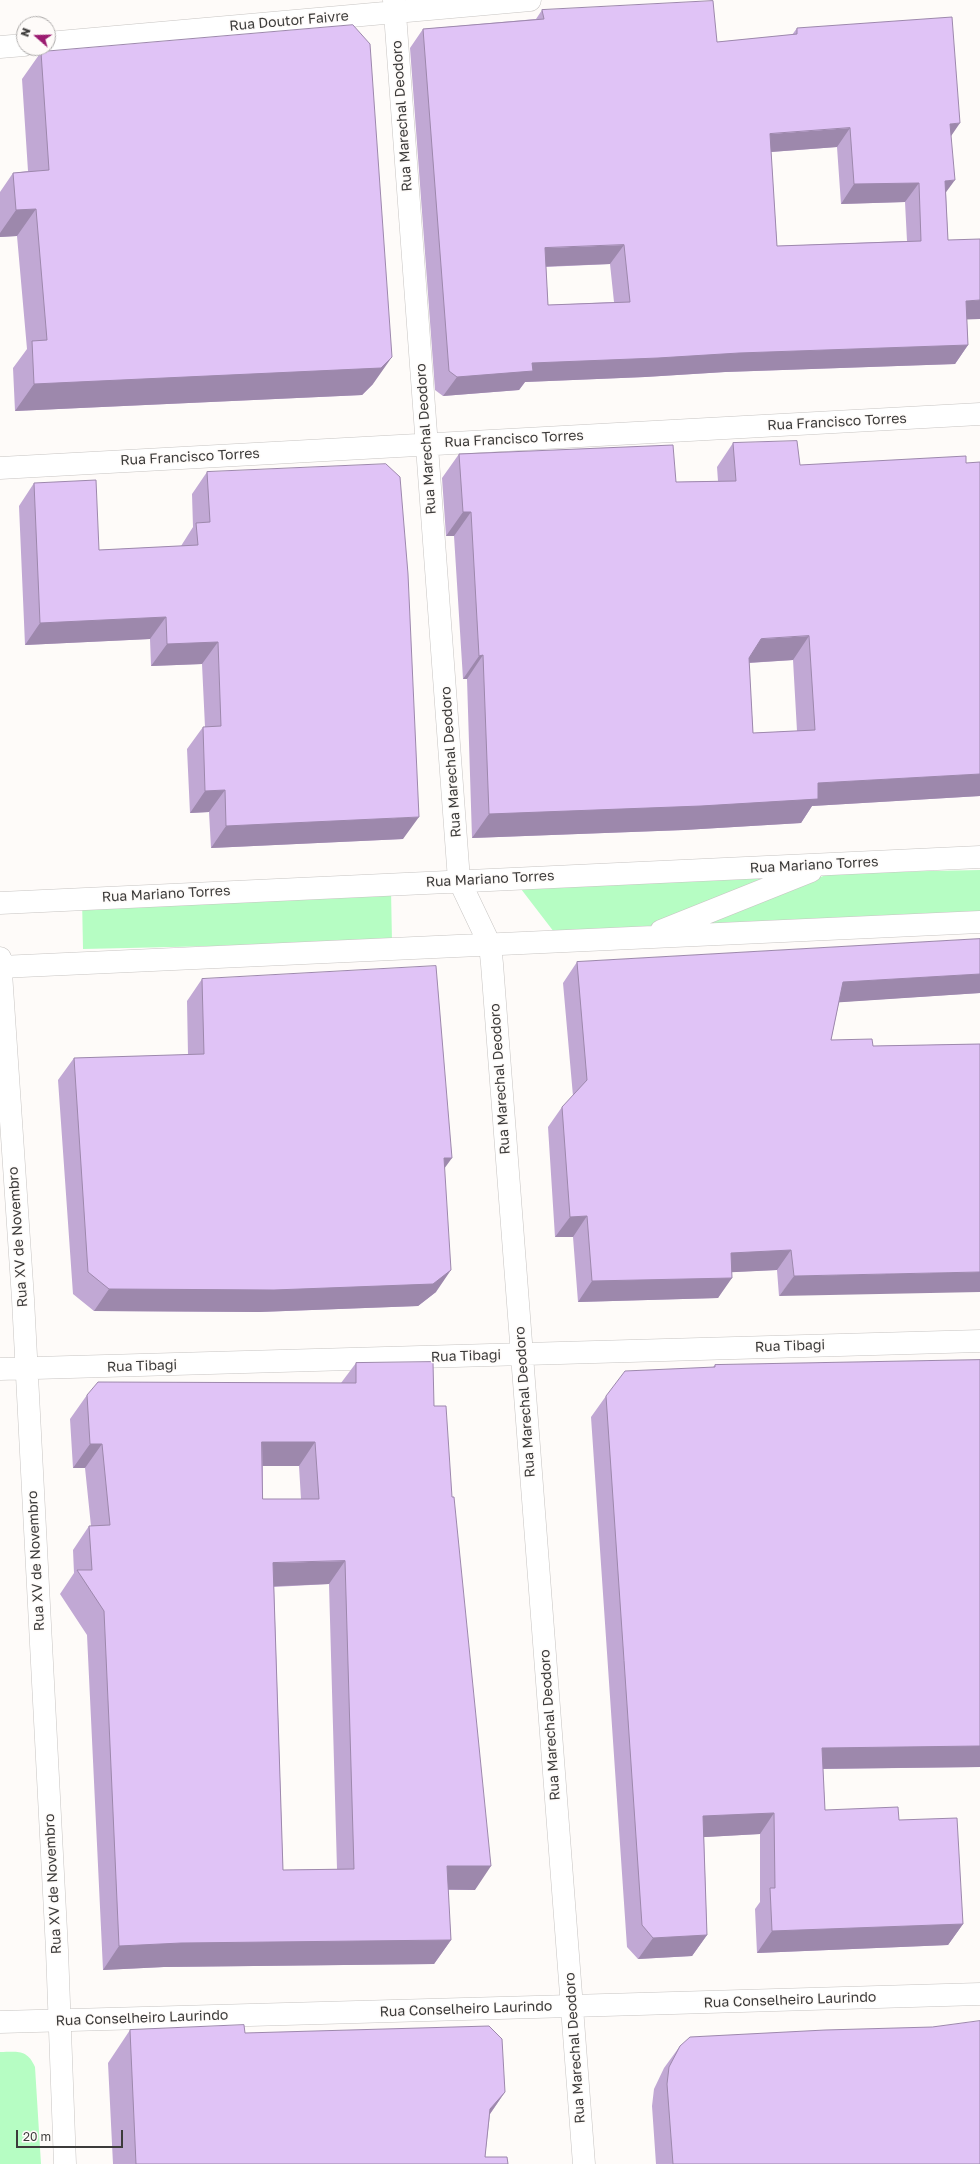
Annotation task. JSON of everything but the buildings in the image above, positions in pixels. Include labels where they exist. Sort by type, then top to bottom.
[{"type":"main road","name":"Rua Doutor Faivre","points":[[56,41],[394,6],[530,0]]},
{"type":"main road","name":"Rua Marechal Deodoro","points":[[394,6],[459,880],[490,945],[584,2164]]},
{"type":"main road","points":[[0,47],[16,46]]},
{"type":"main road","name":"Rua Francisco Torres","points":[[0,468],[980,414]]},
{"type":"main road","name":"Rua Mariano Torres","points":[[0,903],[459,880],[980,857]]},
{"type":"main road","points":[[646,937],[827,864]]},
{"type":"main road","points":[[0,964],[490,945],[980,922]]},
{"type":"main road","name":"Rua XV de Novembro","points":[[0,964],[26,1369],[57,1950],[58,2021],[66,2164]]},
{"type":"main road","name":"Rua Tibagi","points":[[0,1369],[980,1341]]},
{"type":"main road","name":"Rua Conselheiro Laurindo","points":[[0,2022],[980,1994]]},
{"type":"green space","points":[[980,870],[980,918],[690,928],[831,873]]},
{"type":"green space","points":[[776,876],[646,929],[554,932],[521,889]]},
{"type":"green space","points":[[391,890],[392,942],[83,949],[82,897]]},
{"type":"green space","points":[[0,2052],[17,2052],[25,2054],[29,2057],[35,2067],[41,2164],[0,2164]]}]
